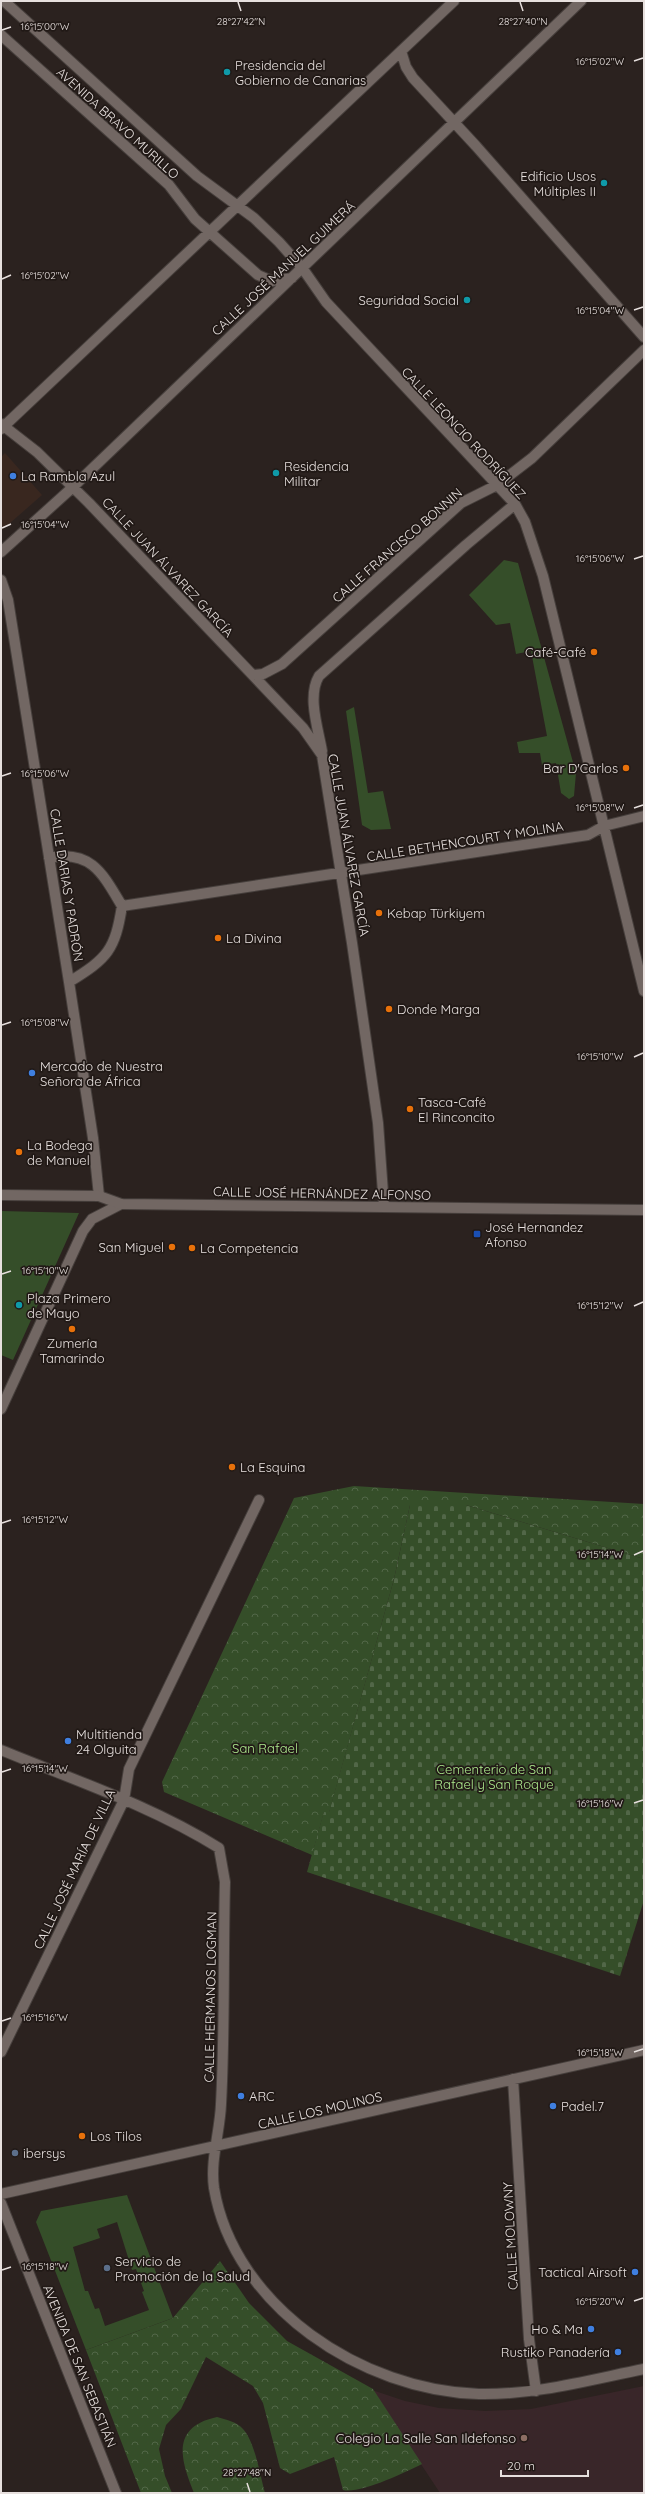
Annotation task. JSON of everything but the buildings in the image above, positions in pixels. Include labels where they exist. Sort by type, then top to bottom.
[{"type":"street","name":"AVENIDA BRAVO MURILLO","points":[[4,1],[197,176],[238,206],[279,242],[303,268]]},
{"type":"street","points":[[2,426],[238,206],[454,1]]},
{"type":"street","name":"CALLE JOSÉ MANUEL GUIMERÁ","points":[[1,552],[73,487],[581,1]]},
{"type":"street","name":"AVENIDA BRAVO MURILLO","points":[[1,35],[169,185],[194,219],[209,233],[265,279],[276,281],[292,278]]},
{"type":"street","points":[[401,52],[406,67],[413,78],[455,123],[644,337]]},
{"type":"street","name":"CALLE LEONCIO RODRÍGUEZ","points":[[303,268],[326,302],[515,504],[525,522],[543,576],[644,991]]},
{"type":"street","name":"CALLE FRANCISCO BONNIN","points":[[253,676],[263,674],[282,664],[462,503],[497,485],[532,458],[644,350]]},
{"type":"street","name":"CALLE JUAN ÁLVAREZ GARCÍA","points":[[2,426],[36,452],[73,487],[303,728],[322,755],[378,1124],[384,1207]]},
{"type":"street","points":[[322,755],[313,695],[314,684],[319,676],[466,545],[515,504]]},
{"type":"street","name":"CALLE DARIAS Y PADRÓN","points":[[1,580],[8,600],[69,982],[93,1138],[99,1196]]},
{"type":"street","name":"CALLE BETHENCOURT Y MOLINA","points":[[122,906],[341,874],[588,835],[604,826],[644,816]]},
{"type":"street","points":[[49,858],[71,856],[93,864],[105,877],[122,906],[118,932],[110,950],[88,970],[69,982]]},
{"type":"street","name":"CALLE JOSÉ HERNÁNDEZ ALFONSO","points":[[1,1195],[99,1196],[121,1204],[644,1210]]},
{"type":"street","points":[[1,1409],[83,1231],[92,1218],[121,1204]]},
{"type":"street","name":"CALLE JOSÉ MARÍA DE VILLA","points":[[1,2052],[124,1800],[129,1769],[259,1500]]},
{"type":"street","points":[[1,1750],[124,1800]]},
{"type":"street","name":"CALLE HERMANOS LOGMAN","points":[[124,1800],[198,1835],[219,1848],[225,1882],[221,2103],[216,2147],[214,2187],[223,2218],[237,2254],[261,2288],[295,2322],[313,2336],[357,2363],[393,2377],[426,2386],[477,2394],[536,2391],[644,2369]]},
{"type":"street","name":"CALLE LOS MOLINOS","points":[[1,2194],[644,2050]]},
{"type":"street","name":"CALLE MOLOWNY","points":[[512,2079],[529,2339],[536,2391]]},
{"type":"street","name":"AVENIDA DE SAN SEBASTIÁN","points":[[1,2203],[116,2493]]},
{"type":"shaded area","name":"La Rambla Azul","points":[[5,453],[42,495],[1,531],[1,457]]},
{"type":"shaded area","name":"Colegio La Salle San Ildefonso","points":[[644,2386],[644,2493],[440,2493],[372,2390],[405,2401],[439,2408],[485,2411],[531,2409]]},
{"type":"green space","points":[[504,560],[518,563],[576,773],[574,796],[569,799],[561,793],[556,763],[542,765],[540,753],[519,753],[517,742],[547,736],[531,651],[516,654],[510,623],[496,625],[469,595]]},
{"type":"green space","points":[[354,707],[368,793],[383,791],[391,829],[371,830],[362,825],[346,711]]},
{"type":"green space","name":"Plaza Primero de Mayo","points":[[1,1211],[79,1213],[13,1360],[1,1355]]},
{"type":"green space","name":"San Rafael","points":[[354,1486],[644,1504],[644,1559],[466,1505],[410,1505],[394,1579],[329,1813],[324,1812],[312,1855],[164,1792],[162,1782],[294,1498]]},
{"type":"green space","name":"Cementerio de San Rafael y San Roque","points":[[410,1505],[466,1505],[644,1559],[644,1900],[620,1976],[307,1872],[324,1811],[329,1812],[394,1579]]},
{"type":"green space","points":[[127,2195],[173,2318],[86,2350],[36,2222],[41,2211]],"holes":[[[117,2222],[132,2270],[136,2269],[144,2291],[142,2292],[149,2310],[105,2326],[99,2308],[95,2309],[88,2291],[85,2291],[73,2247],[100,2238],[97,2229]]]},
{"type":"green space","points":[[220,2261],[249,2303],[287,2341],[373,2389],[422,2464],[382,2482],[360,2489],[351,2490],[343,2490],[334,2457],[290,2474],[280,2468],[263,2403],[253,2386],[206,2357],[181,2409],[166,2425],[159,2449],[165,2476],[172,2493],[141,2493],[86,2350],[173,2318]]},
{"type":"green space","points":[[217,2417],[237,2424],[247,2435],[254,2450],[265,2493],[194,2493],[185,2468],[183,2457],[183,2446],[186,2436],[192,2428],[202,2422]]},
{"type":"place","name":"Presidencia del Gobierno de Canarias","points":[[227,72]]},
{"type":"place","name":"Edificio Usos Múltiples II","points":[[604,183]]},
{"type":"place","name":"Seguridad Social","points":[[467,300]]},
{"type":"place","name":"Residencia Militar","points":[[276,473]]},
{"type":"place","name":"La Rambla Azul","points":[[13,476]]},
{"type":"place","name":"Café-Café","points":[[594,652]]},
{"type":"place","name":"Bar D'Carlos","points":[[626,768]]},
{"type":"place","name":"Kebap Türkiyem","points":[[379,913]]},
{"type":"place","name":"La Divina","points":[[218,938]]},
{"type":"place","name":"Donde Marga","points":[[389,1009]]},
{"type":"place","name":"Mercado de Nuestra Señora de África","points":[[32,1073]]},
{"type":"place","name":"Tasca-Café El Rinconcito","points":[[410,1109]]},
{"type":"place","name":"La Bodega de Manuel","points":[[19,1152]]},
{"type":"place","name":"José Hernandez Afonso","points":[[477,1234]]},
{"type":"place","name":"San Miguel","points":[[172,1247]]},
{"type":"place","name":"La Competencia","points":[[192,1248]]},
{"type":"place","name":"Plaza Primero de Mayo","points":[[19,1305]]},
{"type":"place","name":"Zumería Tamarindo","points":[[72,1329]]},
{"type":"place","name":"La Esquina","points":[[232,1467]]},
{"type":"place","name":"Multitienda 24 Olguita","points":[[68,1741]]},
{"type":"place","name":"ARC","points":[[241,2096]]},
{"type":"place","name":"Padel.7","points":[[553,2106]]},
{"type":"place","name":"Los Tilos","points":[[82,2136]]},
{"type":"place","name":"ibersys","points":[[15,2153]]},
{"type":"place","name":"Servicio de Promoción de la Salud","points":[[107,2268]]},
{"type":"place","name":"Tactical Airsoft","points":[[635,2272]]},
{"type":"place","name":"Ho & Ma","points":[[591,2329]]},
{"type":"place","name":"Rustiko Panadería","points":[[618,2352]]},
{"type":"place","name":"Colegio La Salle San Ildefonso","points":[[524,2438]]}]
